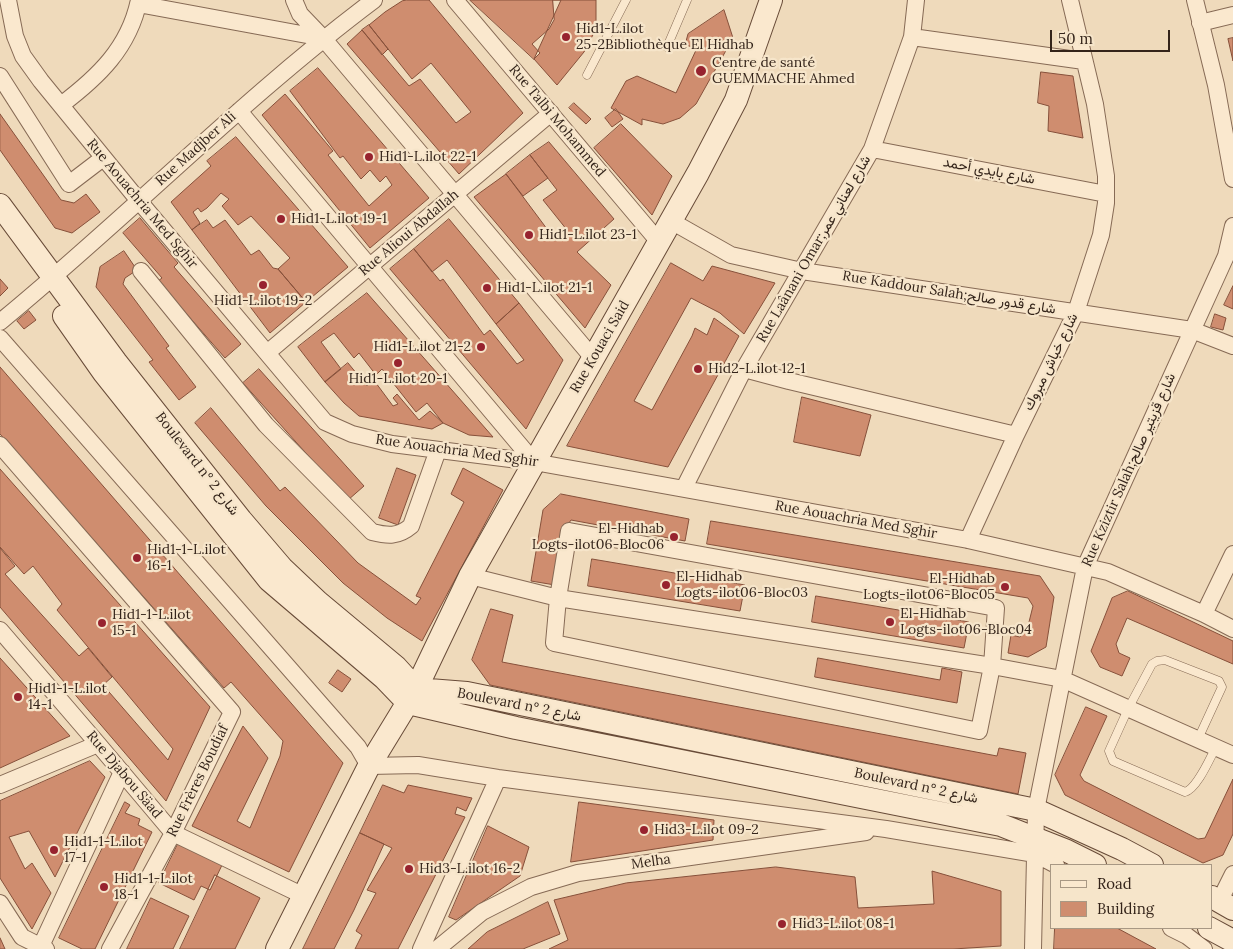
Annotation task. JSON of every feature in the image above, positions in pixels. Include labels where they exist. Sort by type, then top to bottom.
[{"type":"main road","name":"Rue Kouaci Said","points":[[277,949],[369,766],[412,696],[470,576],[671,221],[736,100],[771,0]]},
{"type":"main road","name":"Boulevard n° شارع 2","points":[[0,205],[104,374],[269,580],[384,678],[412,696],[516,728],[1001,825],[1035,847],[1067,851],[1093,864]]},
{"type":"main road","name":"Boulevard n° شارع 2","points":[[0,232],[48,282]]},
{"type":"main road","name":"Boulevard n° شارع 2","points":[[412,696],[467,693],[1036,810],[1122,849],[1150,864]]},
{"type":"main road","points":[[1211,929],[1233,941]]},
{"type":"street","points":[[294,0],[300,14],[323,38],[593,358]]},
{"type":"street","name":"Rue Madjber Ali","points":[[0,322],[48,282],[323,38],[374,0]]},
{"type":"street","name":"Rue Talbi Mohammed","points":[[456,0],[659,242]]},
{"type":"street","name":"Rue Laânani Omar;شارع لعناني عمر","points":[[684,488],[744,369],[872,148],[912,37],[916,0]]},
{"type":"street","name":"شارع خباش مبروك","points":[[968,540],[1016,434],[1076,312],[1101,235],[1106,203],[1106,176],[1095,104],[1070,0]]},
{"type":"street","points":[[1195,0],[1200,23],[1227,112],[1233,179]]},
{"type":"street","points":[[61,105],[89,84],[114,57],[135,20],[139,2],[323,38]]},
{"type":"street","name":"Rue Aouachria Med Sghir","points":[[6,6],[23,56],[103,158],[325,422],[352,434],[392,444],[534,462],[968,540],[1108,572],[1204,614],[1233,629]]},
{"type":"street","points":[[1200,23],[1233,15]]},
{"type":"street","points":[[912,37],[1084,61]]},
{"type":"street","points":[[0,76],[69,184],[103,158]]},
{"type":"street","points":[[239,111],[534,462]]},
{"type":"street","name":"Rue Alioui Abdallah","points":[[267,353],[551,113]]},
{"type":"street","name":"شارع بايدي أحمد","points":[[872,148],[1106,194]]},
{"type":"street","name":"Rue Kaddour Salah;شارع قدور صالح","points":[[671,221],[731,254],[802,271],[1192,330],[1233,346]]},
{"type":"street","name":"Rue Kziztir Salah;شارع قزيتير صالح","points":[[1033,949],[1036,810],[1084,567],[1226,256],[1233,226]]},
{"type":"street","points":[[141,270],[266,425],[372,532],[393,535],[403,533],[411,526],[438,450]]},
{"type":"street","points":[[0,338],[358,746],[369,766],[418,766],[886,829],[1035,847],[1055,864]]},
{"type":"street","points":[[744,369],[1016,434]]},
{"type":"street","name":"Rue Frères Boudiaf","points":[[0,445],[232,712],[172,833],[110,949]]},
{"type":"street","points":[[569,531],[996,608],[992,666],[979,731],[554,643],[558,598],[569,531]]},
{"type":"street","points":[[1204,614],[1233,554]]},
{"type":"street","points":[[470,576],[558,598],[992,666],[1062,679],[1233,755]]},
{"type":"street","name":"Rue Djabou Säad","points":[[0,630],[172,833],[304,896]]},
{"type":"street","points":[[0,785],[98,744]]},
{"type":"street","points":[[0,903],[22,937],[43,948],[122,772]]},
{"type":"street","points":[[421,949],[498,778]]},
{"type":"street","name":"Melha","points":[[437,949],[482,912],[531,887],[578,873],[886,829]]},
{"type":"street","points":[[1221,903],[1233,874]]},
{"type":"street","points":[[1173,929],[1204,949]]},
{"type":"lane","points":[[587,75],[626,0]]},
{"type":"lane","points":[[666,47],[687,0]]},
{"type":"lane","points":[[1198,739],[1222,687],[1215,679],[1165,660],[1157,661],[1152,664],[1128,709],[1109,751],[1113,761],[1185,792],[1190,791],[1195,784],[1216,747]]},
{"type":"building","points":[[429,0],[523,113],[459,174],[347,44],[362,30],[409,86],[420,79],[456,123],[471,112],[431,63],[412,79],[369,25],[385,12],[402,1]]},
{"type":"building","points":[[470,0],[561,0],[534,59]]},
{"type":"building","name":"Hid1-L.ilot 25-2Bibliothèque El Hidhab","points":[[553,0],[596,0],[596,29],[584,52],[557,85],[534,59],[540,53],[532,44],[549,29],[554,20]]},
{"type":"building","points":[[724,10],[733,38],[696,104],[680,118],[663,124],[642,119],[642,125],[611,108],[626,81],[637,76],[676,93],[697,48],[685,45],[688,34]]},
{"type":"building","points":[[369,25],[388,49],[382,55],[362,30]]},
{"type":"building","points":[[1233,38],[1233,61],[1228,39]]},
{"type":"building","name":"Hid1-L.ilot 22-1","points":[[318,68],[429,198],[370,248],[262,115],[285,94],[333,151],[328,155],[369,206],[392,185],[386,176],[380,182],[370,170],[361,179],[343,156],[340,158],[290,91]]},
{"type":"building","points":[[1041,72],[1073,76],[1083,138],[1048,131],[1049,106],[1038,103]]},
{"type":"building","points":[[574,103],[591,119],[586,124],[569,108]]},
{"type":"building","points":[[616,109],[623,119],[612,127],[605,118]]},
{"type":"building","points":[[0,114],[61,200],[74,203],[86,194],[100,212],[72,233],[55,228],[0,150]]},
{"type":"building","points":[[621,124],[672,176],[652,215],[594,148]]},
{"type":"building","name":"Hid1-L.ilot 19-1","points":[[236,137],[348,267],[306,302],[278,269],[290,258],[251,216],[238,225],[222,206],[229,199],[221,193],[207,208],[201,212],[198,208],[193,212],[200,223],[192,230],[171,202],[211,166],[207,161]]},
{"type":"building","name":"Hid1-L.ilot 23-1","points":[[549,142],[614,219],[577,252],[611,285],[585,328],[474,197],[506,174],[556,241],[567,230],[543,200],[557,190],[530,155]]},
{"type":"building","points":[[530,155],[548,178],[523,196],[506,174]]},
{"type":"building","points":[[140,218],[178,263],[174,267],[241,344],[225,358],[158,281],[162,278],[123,233]]},
{"type":"building","name":"Hid1-L.ilot 21-1","points":[[449,219],[519,303],[496,324],[447,260],[432,272],[414,249]]},
{"type":"building","name":"Hid1-L.ilot 19-2","points":[[207,220],[213,228],[225,220],[251,255],[259,250],[273,268],[278,269],[306,302],[270,333],[192,230]]},
{"type":"building","name":"Hid1-L.ilot 21-2","points":[[414,249],[440,281],[443,279],[484,335],[490,330],[517,364],[524,360],[496,324],[519,303],[563,360],[526,429],[390,269]]},
{"type":"building","points":[[124,251],[137,270],[125,278],[123,284],[169,346],[166,348],[196,387],[179,400],[149,362],[153,360],[96,287],[100,267]]},
{"type":"building","name":"Hid2-L.ilot 12-1","points":[[671,263],[703,281],[712,266],[775,283],[744,334],[720,313],[691,298],[634,401],[652,410],[695,328],[707,335],[714,318],[739,336],[668,467],[567,446]]},
{"type":"building","points":[[0,279],[8,288],[0,296]]},
{"type":"building","points":[[1233,286],[1233,309],[1224,305]]},
{"type":"building","name":"Hid1-L.ilot 20-1","points":[[367,293],[493,437],[469,435],[443,423],[427,403],[416,412],[382,369],[376,375],[359,353],[354,358],[334,333],[321,342],[341,369],[325,382],[298,347]]},
{"type":"building","points":[[29,311],[36,320],[24,329],[17,321]]},
{"type":"building","points":[[1215,314],[1226,318],[1223,330],[1211,327]]},
{"type":"building","points":[[348,363],[367,386],[373,379],[393,406],[398,404],[393,398],[397,394],[419,420],[430,411],[443,423],[432,429],[359,416],[325,382]]},
{"type":"building","name":"Hid1-1-L.ilot 16-1","points":[[0,367],[343,763],[289,872],[192,826],[243,726],[268,758],[237,821],[250,828],[280,756],[283,741],[231,682],[224,688],[0,434]]},
{"type":"building","points":[[259,369],[364,486],[348,500],[243,383]]},
{"type":"building","points":[[802,397],[871,415],[860,456],[794,442]]},
{"type":"building","points":[[211,408],[280,491],[285,487],[358,563],[416,605],[421,598],[416,596],[464,502],[451,494],[463,468],[503,490],[422,641],[387,618],[343,583],[266,506],[195,423]]},
{"type":"building","points":[[397,468],[416,475],[398,525],[379,518]]},
{"type":"building","name":"Hid1-1-L.ilot 15-1","points":[[0,469],[210,707],[166,801],[0,607],[0,548],[15,566],[5,574],[79,656],[88,648],[112,677],[103,685],[168,760],[173,749],[57,610],[62,604],[33,566],[24,574],[0,547]]},
{"type":"building","name":"El-Hidhab Logts-ilot06-Bloc06","points":[[561,494],[689,519],[685,541],[571,520],[562,533],[555,585],[531,581],[543,510]]},
{"type":"building","name":"El-Hidhab Logts-ilot06-Bloc05","points":[[711,521],[1040,576],[1054,597],[1046,647],[1028,657],[1008,653],[1011,635],[1020,637],[1027,630],[1033,606],[1028,598],[707,544]]},
{"type":"building","name":"El-Hidhab Logts-ilot06-Bloc03","points":[[592,559],[745,585],[740,611],[588,586]]},
{"type":"building","points":[[1128,591],[1233,641],[1233,664],[1127,618],[1116,644],[1119,653],[1130,658],[1122,676],[1100,667],[1091,651],[1112,598]]},
{"type":"building","name":"El-Hidhab Logts-ilot06-Bloc04","points":[[816,596],[969,622],[964,648],[812,622]]},
{"type":"building","points":[[491,609],[513,615],[502,662],[997,756],[999,748],[1026,753],[1018,794],[490,685],[472,660]]},
{"type":"building","name":"Hid1-1-L.ilot 14-1","points":[[0,658],[70,736],[0,768]]},
{"type":"building","points":[[818,658],[940,680],[942,668],[962,672],[957,703],[815,677]]},
{"type":"building","points":[[338,670],[351,679],[342,692],[329,683]]},
{"type":"building","points":[[1086,707],[1107,716],[1080,775],[1084,781],[1198,839],[1205,838],[1233,779],[1233,834],[1223,855],[1203,863],[1065,795],[1055,775]]},
{"type":"building","name":"Hid1-1-L.ilot 17-1","points":[[90,761],[105,777],[55,877],[29,831],[9,837],[25,869],[32,863],[51,893],[32,929],[0,878],[0,801]]},
{"type":"building","name":"Hid3-L.ilot 16-2","points":[[383,785],[404,793],[408,785],[472,798],[466,811],[457,807],[455,814],[465,817],[398,949],[355,949],[362,935],[356,931],[376,893],[367,890],[392,848],[360,833]]},
{"type":"building","name":"Hid1-1-L.ilot 18-1","points":[[125,802],[130,805],[125,813],[140,819],[138,825],[152,832],[95,949],[82,949],[59,938]]},
{"type":"building","name":"Hid3-L.ilot 09-2","points":[[579,802],[714,820],[713,840],[571,862]]},
{"type":"building","points":[[488,826],[529,847],[520,876],[456,920],[449,917]]},
{"type":"building","points":[[360,833],[384,844],[354,910],[334,949],[303,949]]},
{"type":"building","points":[[179,842],[223,863],[210,890],[201,886],[194,900],[159,883]]},
{"type":"building","name":"Hid3-L.ilot 08-1","points":[[776,867],[855,877],[858,908],[934,904],[932,871],[1001,891],[1001,946],[953,949],[549,949],[568,940],[554,900],[626,883]]},
{"type":"building","points":[[215,875],[260,898],[235,949],[180,949]]},
{"type":"building","points":[[151,898],[189,916],[173,949],[127,949]]},
{"type":"building","points":[[548,902],[560,934],[523,949],[468,949],[487,932]]},
{"type":"building","points":[[1055,929],[1119,929],[1156,949],[1054,949]]},
{"type":"building","points":[[0,938],[1,940],[5,949],[0,949]]},
{"type":"place","name":"Hid1-L.ilot 25-2Bibliothèque El Hidhab","points":[[566,37]]},
{"type":"place","name":"Centre de santé GUEMMACHE Ahmed","points":[[701,71]]},
{"type":"place","name":"Hid1-L.ilot 22-1","points":[[369,157]]},
{"type":"place","name":"Hid1-L.ilot 19-1","points":[[281,219]]},
{"type":"place","name":"Hid1-L.ilot 23-1","points":[[529,235]]},
{"type":"place","name":"Hid1-L.ilot 19-2","points":[[263,285]]},
{"type":"place","name":"Hid1-L.ilot 21-1","points":[[487,288]]},
{"type":"place","name":"Hid1-L.ilot 21-2","points":[[481,347]]},
{"type":"place","name":"Hid1-L.ilot 20-1","points":[[398,363]]},
{"type":"place","name":"Hid2-L.ilot 12-1","points":[[698,369]]},
{"type":"place","name":"El-Hidhab Logts-ilot06-Bloc06","points":[[674,537]]},
{"type":"place","name":"Hid1-1-L.ilot 16-1","points":[[137,558]]},
{"type":"place","name":"El-Hidhab Logts-ilot06-Bloc03","points":[[666,585]]},
{"type":"place","name":"El-Hidhab Logts-ilot06-Bloc05","points":[[1005,587]]},
{"type":"place","name":"El-Hidhab Logts-ilot06-Bloc04","points":[[890,622]]},
{"type":"place","name":"Hid1-1-L.ilot 15-1","points":[[102,623]]},
{"type":"place","name":"Hid1-1-L.ilot 14-1","points":[[18,697]]},
{"type":"place","name":"Hid3-L.ilot 09-2","points":[[644,830]]},
{"type":"place","name":"Hid1-1-L.ilot 17-1","points":[[54,850]]},
{"type":"place","name":"Hid3-L.ilot 16-2","points":[[409,869]]},
{"type":"place","name":"Hid1-1-L.ilot 18-1","points":[[104,887]]},
{"type":"place","name":"Hid3-L.ilot 08-1","points":[[782,924]]}]
